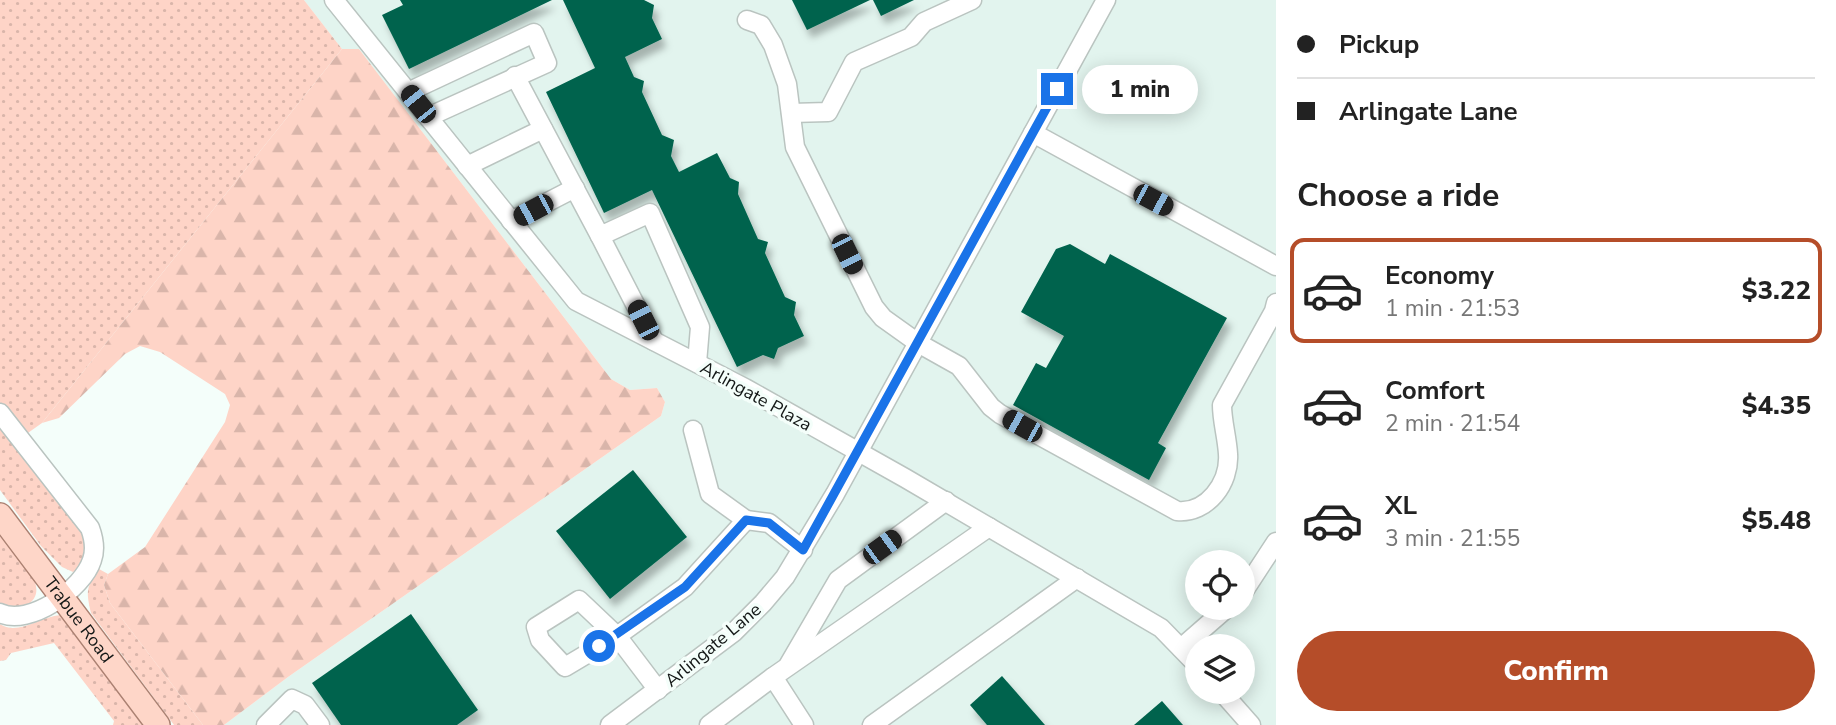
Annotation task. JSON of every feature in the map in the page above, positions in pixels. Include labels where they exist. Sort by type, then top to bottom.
[{"type":"main road","name":"Trabue Road","points":[[0,515],[158,725]]},
{"type":"street","name":"Arlingate Plaza","points":[[334,0],[576,301],[746,388],[946,501],[1161,628],[1185,652]]},
{"type":"street","points":[[791,113],[828,112],[854,62],[911,37],[923,22],[972,0]]},
{"type":"street","name":"Arlingate Lane","points":[[610,725],[734,632],[771,595],[803,550],[1106,0]]},
{"type":"street","points":[[747,20],[761,24],[769,37],[787,83],[795,147],[865,291],[883,318],[918,343],[959,366],[990,407],[1000,414],[1177,511],[1187,512],[1205,505],[1223,481],[1228,466],[1228,454],[1222,405],[1276,303]]},
{"type":"street","points":[[408,92],[534,33],[547,63],[428,117]]},
{"type":"street","points":[[515,76],[654,341]]},
{"type":"street","points":[[467,166],[543,129]]},
{"type":"street","points":[[1033,134],[1276,266]]},
{"type":"street","points":[[512,221],[575,188]]},
{"type":"street","points":[[600,236],[650,213],[700,327],[696,363]]},
{"type":"street","points":[[0,413],[90,528],[94,542],[93,558],[88,570],[79,582],[61,597],[33,614],[8,617],[0,613]]},
{"type":"street","points":[[693,430],[709,494],[746,520],[769,523],[803,550]]},
{"type":"street","points":[[780,672],[838,580],[946,501]]},
{"type":"street","points":[[658,690],[617,636],[685,587],[746,520]]},
{"type":"street","points":[[709,725],[780,672],[989,527]]},
{"type":"street","points":[[1255,574],[1276,542]]},
{"type":"street","points":[[872,725],[1077,578]]},
{"type":"street","points":[[1181,648],[1213,620]]},
{"type":"street","points":[[780,672],[804,725]]},
{"type":"street","points":[[266,725],[292,699],[305,705],[320,725]]},
{"type":"street","points":[[1232,704],[1251,725]]},
{"type":"shaded area","points":[[304,0],[1276,0],[1276,725],[224,725],[288,677],[661,416],[665,402],[657,388],[630,390],[611,379],[359,49],[342,49]]},
{"type":"green space","points":[[0,0],[304,0],[342,49],[42,423],[25,435],[0,403]]},
{"type":"green space","points":[[342,49],[359,49],[611,379],[630,390],[657,388],[665,402],[661,416],[288,677],[224,725],[203,725],[110,603],[104,585],[108,574],[145,547],[225,422],[230,405],[225,394],[160,352],[140,346],[125,354],[59,418],[42,423]]},
{"type":"green space","points":[[0,421],[88,540],[82,567],[73,572],[62,567],[41,546],[0,490]]},
{"type":"green space","points":[[0,536],[26,566],[36,587],[35,597],[28,605],[13,611],[0,603]]},
{"type":"green space","points":[[99,569],[108,574],[104,585],[110,603],[203,725],[174,725],[91,613],[88,590]]},
{"type":"green space","points":[[60,615],[142,725],[113,725],[114,721],[54,643],[11,653],[6,660],[0,661],[0,624],[21,627]]},
{"type":"building","points":[[400,0],[552,0],[409,69],[382,15],[403,5]]},
{"type":"building","points":[[563,0],[644,0],[654,5],[652,18],[662,39],[625,57],[634,77],[644,81],[642,92],[662,135],[674,140],[671,156],[679,172],[717,153],[730,178],[739,182],[738,194],[758,239],[768,242],[765,253],[785,297],[796,302],[794,315],[804,336],[778,348],[774,359],[763,355],[737,367],[652,190],[604,213],[546,92],[595,68]]},
{"type":"building","points":[[792,0],[870,0],[807,30]]},
{"type":"building","points":[[873,0],[914,0],[881,16]]},
{"type":"building","points":[[1070,244],[1105,264],[1110,254],[1227,318],[1158,443],[1166,448],[1149,480],[1013,405],[1036,363],[1046,368],[1064,336],[1021,312],[1056,249]]},
{"type":"building","points":[[633,470],[687,537],[610,599],[556,531]]},
{"type":"building","points":[[411,614],[478,710],[457,725],[341,725],[312,683]]},
{"type":"building","points":[[1002,676],[1045,725],[987,725],[970,705]]},
{"type":"building","points":[[1162,701],[1183,725],[1134,725]]},
{"type":"route","points":[[599,646],[685,587],[746,520],[769,523],[803,550],[1057,89]]}]
